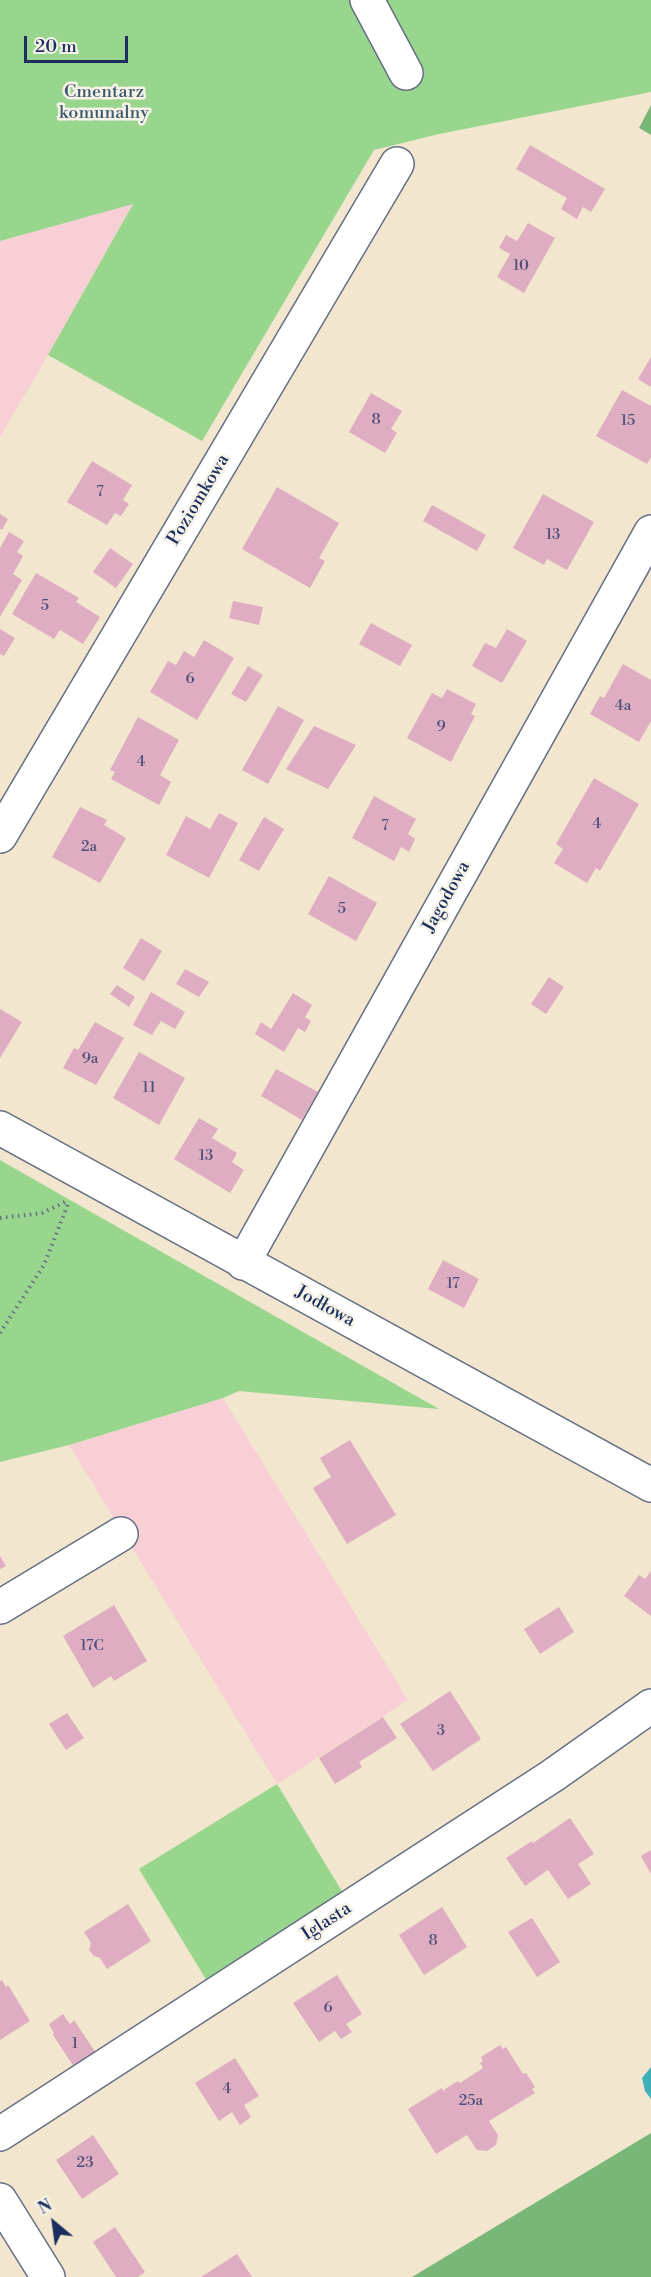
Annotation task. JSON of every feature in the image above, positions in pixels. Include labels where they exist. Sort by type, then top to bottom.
[{"type":"street","points":[[367,0],[406,72]]},
{"type":"street","name":"Poziomkowa","points":[[0,836],[397,164]]},
{"type":"street","name":"Jagodowa","points":[[243,1263],[651,531]]},
{"type":"street","name":"Jodłowa","points":[[0,1128],[651,1485]]},
{"type":"street","points":[[0,1606],[122,1534]]},
{"type":"street","name":"Iglasta","points":[[0,2134],[552,1776],[651,1706]]},
{"type":"street","points":[[0,2200],[48,2277]]},
{"type":"path","points":[[0,1218],[42,1213],[70,1200],[44,1265],[0,1332]]},
{"type":"shaded area","points":[[133,203],[48,355],[0,437],[0,241]]},
{"type":"shaded area","points":[[223,1398],[408,1700],[277,1784],[69,1445]]},
{"type":"green space","name":"Cmentarz komunalny","points":[[0,0],[651,0],[651,92],[439,134],[374,150],[202,441],[48,355],[133,204],[0,241]]},
{"type":"green space","points":[[651,105],[651,135],[639,128]]},
{"type":"green space","points":[[0,1160],[439,1409],[239,1391],[223,1398],[69,1445],[0,1462]]},
{"type":"green space","points":[[277,1784],[343,1893],[207,1981],[139,1869]]},
{"type":"green space","points":[[651,2133],[651,2277],[412,2277]]},
{"type":"water","points":[[651,2067],[651,2099],[645,2091],[642,2078]]},
{"type":"building","points":[[530,145],[605,189],[591,212],[583,207],[577,219],[561,209],[567,198],[516,169]]},
{"type":"building","points":[[528,223],[555,238],[524,293],[497,277],[510,254],[499,248],[506,235],[517,241]]},
{"type":"building","points":[[651,357],[651,387],[638,379]]},
{"type":"building","points":[[622,390],[651,406],[651,457],[647,464],[596,436]]},
{"type":"building","points":[[371,393],[402,411],[391,429],[397,433],[385,453],[349,432]]},
{"type":"building","points":[[92,461],[132,485],[123,500],[129,504],[121,516],[115,513],[107,525],[67,502]]},
{"type":"building","points":[[277,487],[339,523],[319,558],[325,561],[310,588],[242,549]]},
{"type":"building","points":[[543,494],[594,522],[567,570],[547,559],[544,565],[513,548]]},
{"type":"building","points":[[432,505],[486,535],[477,551],[423,521]]},
{"type":"building","points":[[0,514],[8,519],[2,530],[0,529]]},
{"type":"building","points":[[9,532],[24,541],[17,552],[23,556],[13,574],[22,580],[0,617],[0,548]]},
{"type":"building","points":[[110,548],[133,564],[116,588],[93,572]]},
{"type":"building","points":[[36,573],[79,598],[76,602],[100,617],[83,644],[60,630],[54,639],[12,614]]},
{"type":"building","points":[[233,601],[263,607],[259,625],[229,618]]},
{"type":"building","points":[[371,623],[412,645],[400,666],[359,644]]},
{"type":"building","points":[[0,629],[15,638],[4,656],[0,654]]},
{"type":"building","points":[[507,629],[527,641],[502,683],[472,666],[485,643],[496,648]]},
{"type":"building","points":[[204,640],[234,658],[197,720],[150,692],[168,661],[176,665],[184,651],[194,657]]},
{"type":"building","points":[[623,664],[651,680],[651,721],[639,742],[590,714],[600,696],[604,698]]},
{"type":"building","points":[[248,666],[263,675],[246,702],[231,694]]},
{"type":"building","points":[[447,689],[476,704],[471,714],[475,716],[451,762],[407,738],[432,693],[442,698]]},
{"type":"building","points":[[278,706],[304,720],[268,784],[242,770]]},
{"type":"building","points":[[138,717],[179,740],[160,775],[171,782],[159,805],[111,779],[115,772],[110,770]]},
{"type":"building","points":[[314,726],[356,745],[328,789],[286,769]]},
{"type":"building","points":[[594,778],[639,804],[600,871],[596,868],[587,883],[554,863],[563,849],[556,844]]},
{"type":"building","points":[[374,796],[416,819],[408,834],[415,839],[409,852],[401,847],[394,861],[352,838]]},
{"type":"building","points":[[80,807],[107,820],[104,825],[126,838],[100,883],[52,857]]},
{"type":"building","points":[[219,813],[238,823],[209,878],[166,855],[186,816],[210,829]]},
{"type":"building","points":[[264,817],[284,829],[259,871],[239,860]]},
{"type":"building","points":[[329,876],[377,903],[356,941],[308,914]]},
{"type":"building","points":[[141,938],[162,951],[144,981],[123,968]]},
{"type":"building","points":[[185,969],[209,982],[199,997],[176,984]]},
{"type":"building","points":[[549,977],[564,987],[546,1014],[531,1004]]},
{"type":"building","points":[[117,985],[135,997],[129,1007],[110,994]]},
{"type":"building","points":[[151,992],[185,1012],[175,1029],[161,1021],[152,1035],[133,1025]]},
{"type":"building","points":[[293,993],[312,1005],[305,1017],[311,1021],[305,1032],[298,1028],[284,1052],[255,1034],[261,1022],[271,1029]]},
{"type":"building","points":[[0,1009],[22,1022],[0,1058]]},
{"type":"building","points":[[95,1022],[124,1038],[96,1085],[63,1068],[74,1048],[78,1050]]},
{"type":"building","points":[[139,1052],[185,1078],[159,1125],[113,1098]]},
{"type":"building","points":[[276,1069],[318,1092],[302,1120],[261,1096]]},
{"type":"building","points":[[199,1118],[218,1129],[212,1138],[237,1153],[232,1162],[244,1170],[230,1193],[174,1159]]},
{"type":"building","points":[[443,1260],[479,1279],[464,1308],[428,1289]]},
{"type":"building","points":[[350,1440],[396,1515],[347,1544],[313,1488],[331,1477],[320,1458]]},
{"type":"building","points":[[0,1556],[6,1566],[0,1569]]},
{"type":"building","points":[[651,1571],[651,1616],[624,1596],[639,1575],[645,1579]]},
{"type":"building","points":[[114,1605],[147,1661],[114,1681],[111,1676],[93,1688],[63,1636]]},
{"type":"building","points":[[559,1607],[574,1632],[540,1654],[524,1629]]},
{"type":"building","points":[[450,1691],[481,1739],[433,1771],[400,1724]]},
{"type":"building","points":[[67,1713],[84,1738],[66,1750],[49,1724]]},
{"type":"building","points":[[383,1717],[397,1738],[359,1762],[362,1767],[335,1784],[319,1758]]},
{"type":"building","points":[[570,1818],[594,1854],[578,1864],[591,1884],[568,1899],[548,1870],[525,1886],[506,1858]]},
{"type":"building","points":[[651,1850],[651,1874],[641,1856]]},
{"type":"building","points":[[128,1904],[151,1941],[107,1969],[100,1958],[94,1956],[89,1950],[91,1943],[84,1932]]},
{"type":"building","points":[[442,1907],[467,1947],[424,1975],[399,1935]]},
{"type":"building","points":[[532,1918],[560,1962],[537,1977],[508,1932]]},
{"type":"building","points":[[337,1975],[362,2014],[346,2024],[352,2032],[341,2039],[335,2031],[319,2042],[293,2003]]},
{"type":"building","points":[[2,1980],[6,1987],[8,1985],[30,2021],[0,2040],[0,1981]]},
{"type":"building","points":[[63,2014],[70,2024],[74,2020],[96,2053],[74,2067],[53,2035],[49,2024]]},
{"type":"building","points":[[500,2045],[503,2049],[506,2047],[523,2074],[526,2073],[535,2087],[532,2089],[535,2093],[489,2121],[498,2135],[496,2145],[487,2151],[477,2150],[467,2135],[436,2154],[408,2109],[442,2088],[444,2092],[458,2081],[460,2083],[483,2068],[480,2063],[483,2061],[481,2057]]},
{"type":"building","points":[[235,2058],[259,2096],[244,2105],[251,2117],[240,2125],[232,2112],[219,2121],[195,2083]]},
{"type":"building","points":[[93,2135],[119,2174],[82,2199],[56,2160]]},
{"type":"building","points":[[115,2227],[145,2272],[138,2277],[116,2277],[93,2242]]},
{"type":"building","points":[[237,2254],[252,2277],[201,2277]]}]
